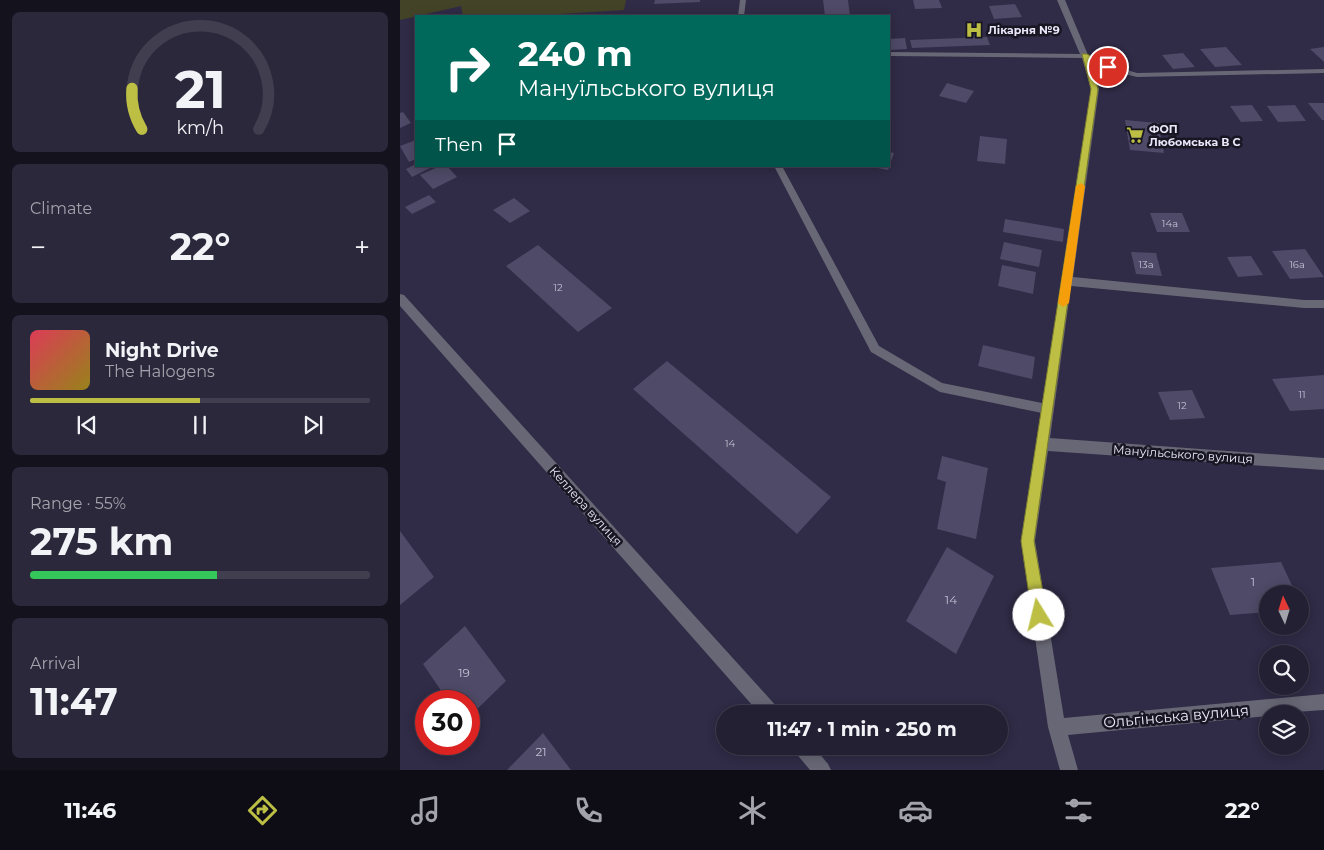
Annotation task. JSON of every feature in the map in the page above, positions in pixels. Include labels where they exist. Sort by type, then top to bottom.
[{"type":"street","points":[[1061,0],[1085,56],[1095,89],[1028,541],[1057,727],[1069,770]]},
{"type":"street","points":[[890,54],[1085,56],[1108,67],[1137,75],[1324,71]]},
{"type":"street","points":[[1067,281],[1304,304],[1324,304]]},
{"type":"street","name":"Келлера вулиця","points":[[400,298],[764,705]]},
{"type":"street","name":"Мануїльського вулиця","points":[[1042,444],[1324,464]]},
{"type":"street","name":"Ольгінська вулиця","points":[[1057,727],[1324,702]]},
{"type":"street","points":[[809,755],[822,770]]},
{"type":"lane","points":[[741,15],[743,0]]},
{"type":"lane","points":[[779,167],[875,350],[940,387],[1047,409]]},
{"type":"green space","points":[[400,0],[626,0],[624,10],[542,15],[463,15],[461,6],[415,15],[400,20]]},
{"type":"building","points":[[655,0],[700,0],[700,2],[654,4]]},
{"type":"building","points":[[823,0],[848,0],[850,15],[825,15]]},
{"type":"building","points":[[913,0],[939,0],[942,8],[915,9]]},
{"type":"building","points":[[1015,4],[1022,17],[994,19],[989,6]]},
{"type":"building","points":[[987,37],[990,45],[912,48],[910,40]]},
{"type":"building","points":[[905,38],[907,49],[890,50],[890,39]]},
{"type":"building","points":[[1226,47],[1242,65],[1215,67],[1200,49]]},
{"type":"building","points":[[1324,47],[1324,62],[1310,49]]},
{"type":"building","points":[[1183,53],[1195,67],[1173,69],[1162,55]]},
{"type":"building","points":[[947,83],[974,91],[966,103],[939,96]]},
{"type":"building","points":[[1308,103],[1324,103],[1324,120],[1322,120]]},
{"type":"building","points":[[1252,105],[1263,121],[1241,122],[1230,106]]},
{"type":"building","points":[[1295,105],[1306,121],[1278,122],[1267,106]]},
{"type":"building","points":[[403,112],[411,123],[400,128],[400,113]]},
{"type":"building","points":[[1125,120],[1158,123],[1164,153],[1130,150]]},
{"type":"building","points":[[980,136],[1007,139],[1005,164],[977,161]]},
{"type":"building","points":[[415,140],[415,159],[409,162],[400,146]]},
{"type":"building","points":[[890,152],[894,153],[890,164]]},
{"type":"building","points":[[415,164],[415,167],[432,167],[412,177],[406,169]]},
{"type":"building","points":[[438,167],[448,167],[457,177],[433,189],[420,175]]},
{"type":"building","points":[[873,167],[889,167],[888,170]]},
{"type":"building","points":[[429,195],[436,202],[412,214],[405,207]]},
{"type":"building","points":[[514,198],[530,211],[510,223],[493,210]]},
{"type":"building","points":[[1150,213],[1182,213],[1190,232],[1157,232]]},
{"type":"building","points":[[1005,219],[1064,229],[1063,242],[1003,232]]},
{"type":"building","points":[[1004,242],[1042,250],[1039,267],[1000,259]]},
{"type":"building","points":[[538,245],[612,308],[578,332],[506,266]]},
{"type":"building","points":[[1305,249],[1324,277],[1290,279],[1272,251]]},
{"type":"building","points":[[1131,252],[1156,253],[1162,276],[1136,274]]},
{"type":"building","points":[[1251,256],[1263,275],[1238,277],[1227,257]]},
{"type":"building","points":[[1002,265],[1036,272],[1033,294],[998,286]]},
{"type":"building","points":[[983,345],[1035,357],[1032,379],[978,366]]},
{"type":"building","points":[[667,361],[831,497],[797,534],[633,389]]},
{"type":"building","points":[[1324,375],[1324,409],[1290,411],[1272,379]]},
{"type":"building","points":[[1192,390],[1205,418],[1170,420],[1158,392]]},
{"type":"building","points":[[942,456],[988,468],[976,539],[937,529],[946,482],[937,479]]},
{"type":"building","points":[[400,531],[434,577],[400,605]]},
{"type":"building","points":[[947,547],[994,576],[956,654],[906,621]]},
{"type":"building","points":[[1281,562],[1292,585],[1259,585],[1259,613],[1230,615],[1211,568]]},
{"type":"building","points":[[465,626],[506,681],[480,706],[480,690],[441,690],[423,664]]},
{"type":"building","points":[[543,733],[571,770],[507,770]]},
{"type":"slow traffic","points":[[1063,303],[1081,186]]},
{"type":"place","name":"Лікарня №9","points":[[974,30]]},
{"type":"place","name":"ФОП Любомська В С","points":[[1135,135]]},
{"type":"route","points":[[1039,615],[1028,541],[1095,89],[1085,56],[1108,67]]}]
